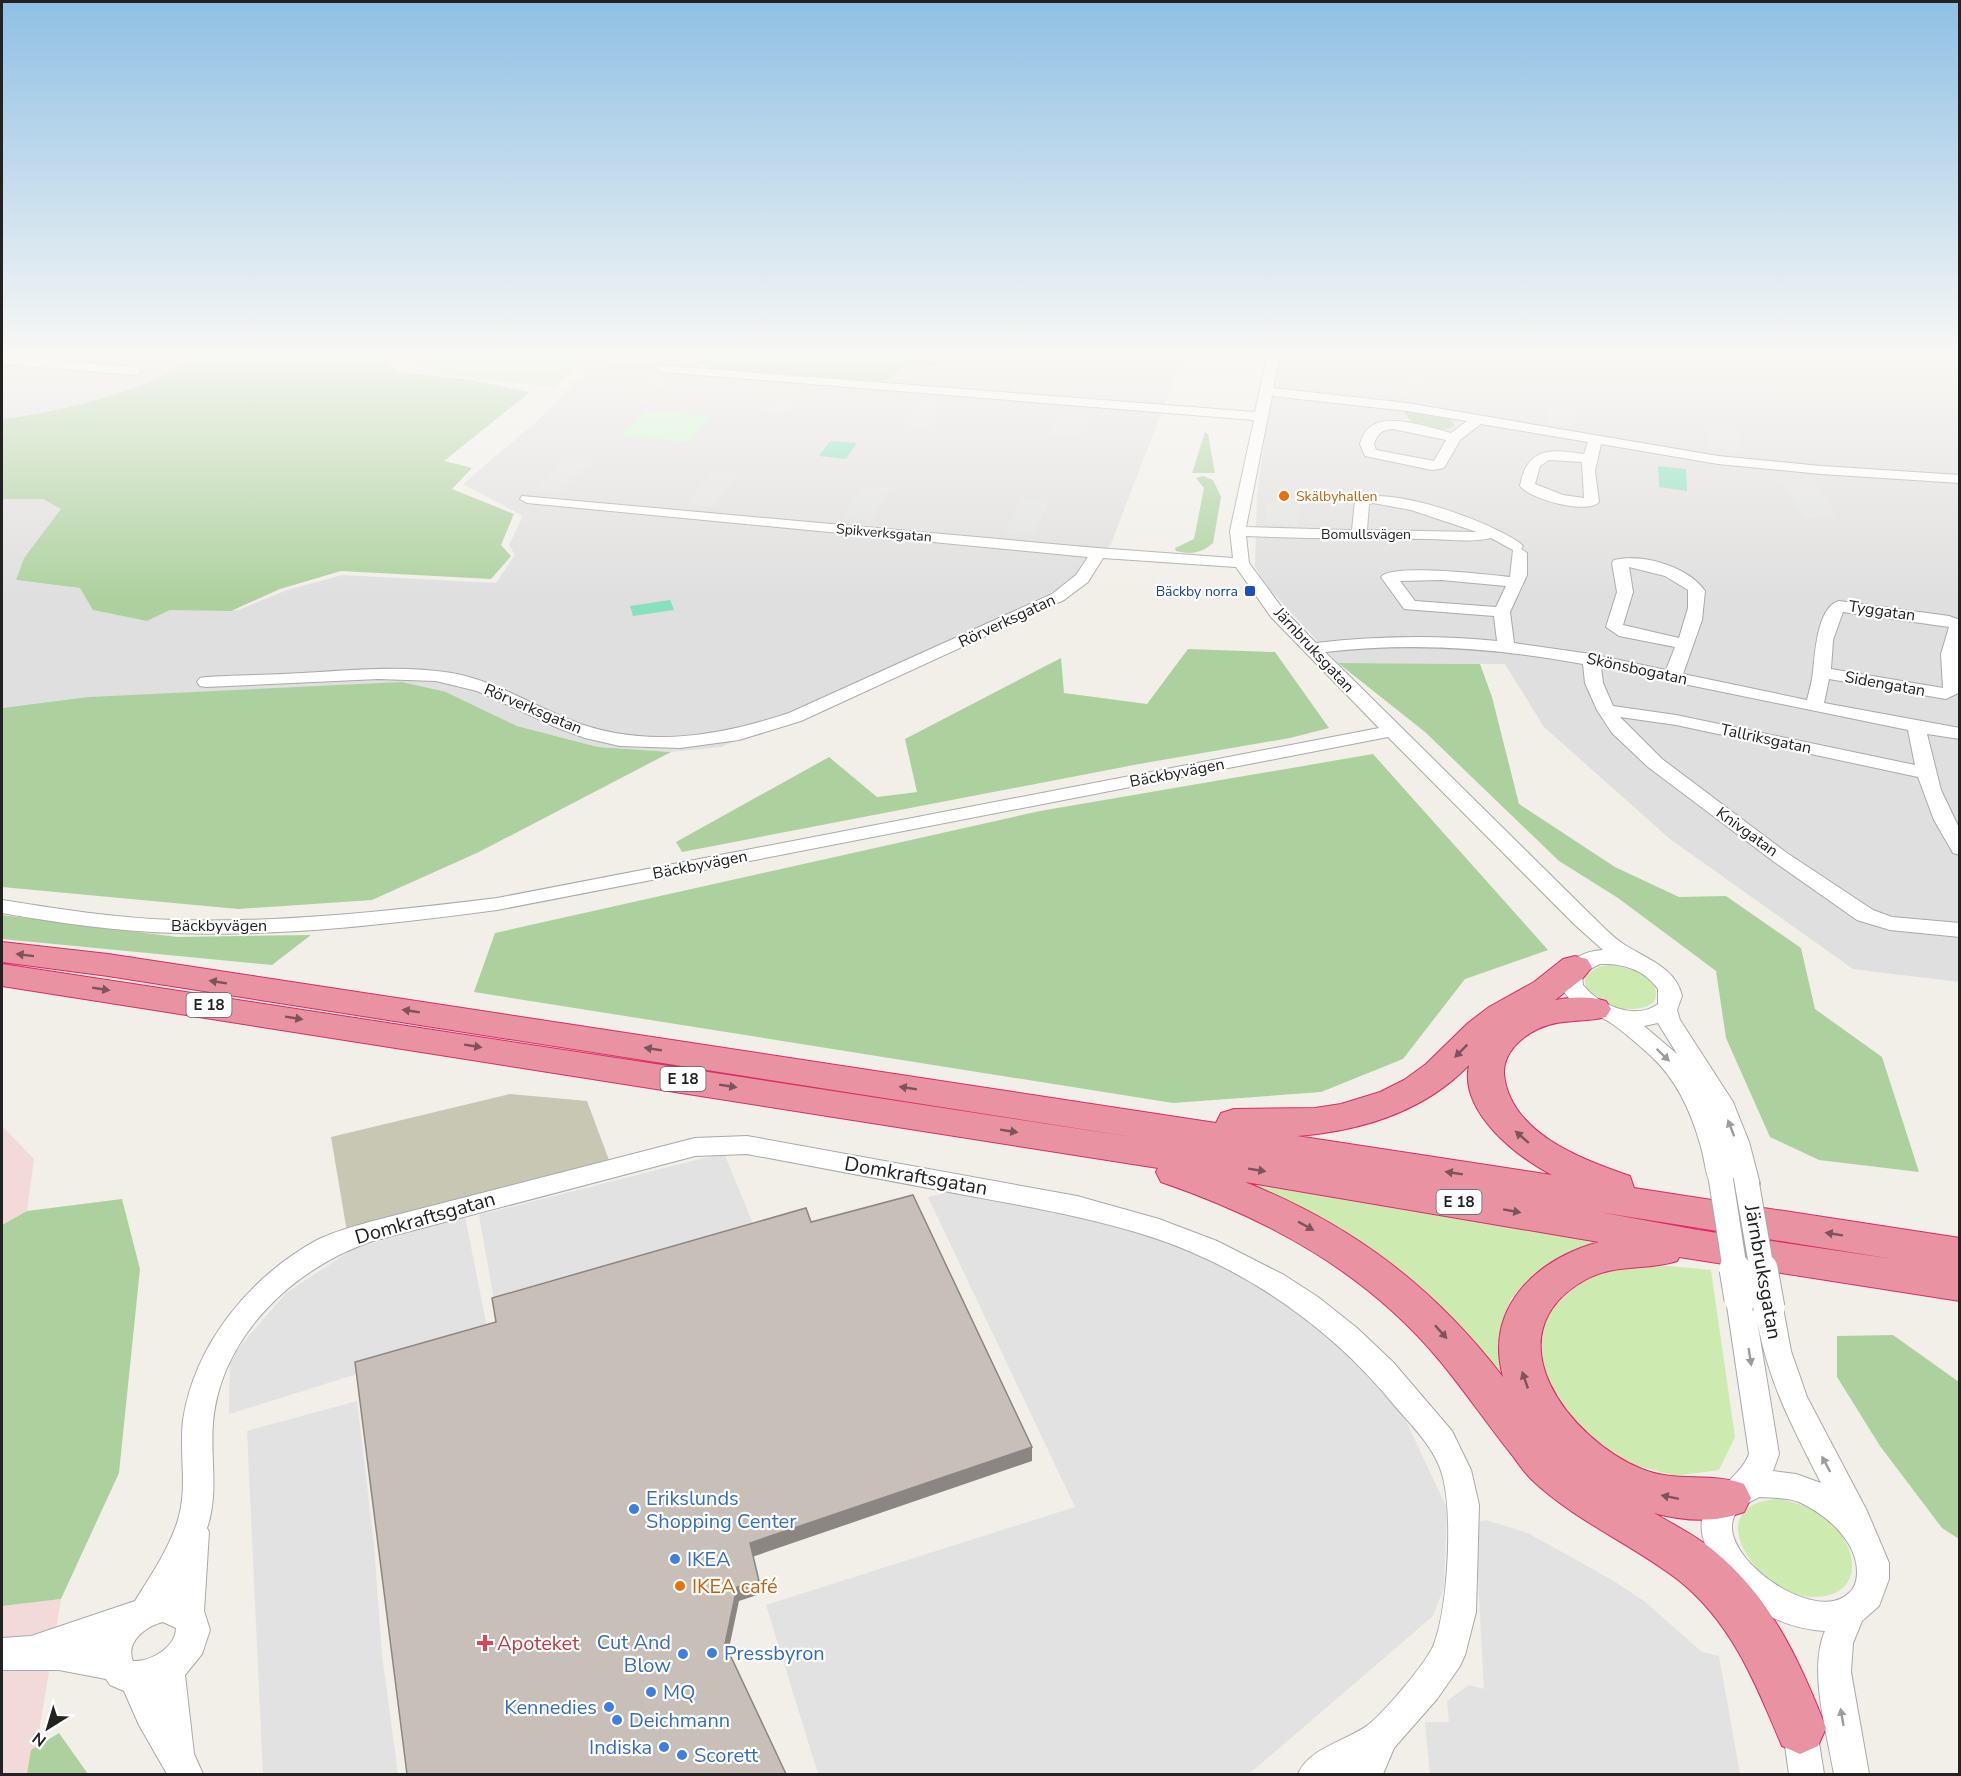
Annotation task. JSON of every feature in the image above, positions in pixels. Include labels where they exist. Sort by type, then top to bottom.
[{"type":"highway","name":"E 18","points":[[2,952],[108,965],[1959,1254]]},
{"type":"highway","name":"E 18","points":[[1083,1116],[1106,1110],[1193,1119],[1282,1124],[1330,1119],[1373,1109],[1426,1083],[1487,1025],[1548,989],[1579,964]]},
{"type":"highway","name":"E 18","points":[[2,975],[545,1057],[1515,1211],[1802,1261],[1959,1285]]},
{"type":"highway","name":"E 18","points":[[1606,1013],[1578,1007],[1543,1014],[1510,1029],[1498,1039],[1488,1059],[1486,1081],[1490,1096],[1512,1128],[1549,1157],[1596,1179],[1675,1201],[1698,1212]]},
{"type":"highway","name":"E 18","points":[[1116,1148],[1149,1165],[1213,1185],[1268,1207],[1358,1258],[1399,1291],[1438,1328],[1526,1438],[1549,1461],[1585,1488],[1636,1516],[1697,1541],[1749,1585]]},
{"type":"highway","name":"E 18","points":[[1734,1494],[1680,1499],[1649,1492],[1621,1482],[1593,1466],[1569,1447],[1534,1403],[1524,1380],[1519,1357],[1519,1336],[1524,1316],[1534,1299],[1548,1284],[1574,1267],[1606,1255],[1655,1249],[1737,1256],[1786,1267],[1802,1261]]},
{"type":"highway","points":[[1526,1438],[1545,1464],[1570,1487],[1600,1508],[1673,1549],[1703,1571],[1730,1598],[1750,1623],[1772,1659],[1800,1728]]},
{"type":"street","points":[[1241,563],[1238,531],[1256,435]]},
{"type":"street","points":[[1371,435],[1367,444],[1370,453],[1432,466],[1439,465],[1458,435]]},
{"type":"street","points":[[1440,435],[1454,438]]},
{"type":"street","points":[[1567,435],[1718,460],[1799,469],[1959,479]]},
{"type":"street","points":[[1588,459],[1560,456],[1540,459],[1534,463],[1527,486],[1570,500],[1592,502],[1588,459],[1596,440]]},
{"type":"street","points":[[1359,535],[1362,501],[1371,498],[1437,513],[1494,533],[1517,550],[1519,575],[1503,612],[1506,646]]},
{"type":"street","name":"Spikverksgatan","points":[[527,499],[1097,553],[1241,563]]},
{"type":"street","name":"Bomullsvägen","points":[[1238,531],[1359,535],[1428,534],[1475,537],[1494,533]]},
{"type":"street","name":"Rörverksgatan","points":[[206,682],[383,673],[437,676],[484,687],[563,724],[591,734],[633,742],[663,743],[707,740],[756,730],[795,717],[1058,597],[1083,580],[1093,565],[1097,553]]},
{"type":"street","points":[[1673,676],[1684,644],[1698,602],[1697,592],[1691,584],[1678,575],[1627,561],[1620,563],[1625,592],[1614,627],[1618,630],[1684,644]]},
{"type":"street","name":"Järnbruksgatan","points":[[1241,563],[1277,613],[1392,731],[1611,945],[1644,965]]},
{"type":"street","points":[[1503,612],[1410,606],[1389,577],[1441,575],[1515,582]]},
{"type":"street","name":"Tyggatan","points":[[1814,707],[1822,673],[1825,640],[1833,614],[1839,606],[1949,621],[1957,626]]},
{"type":"street","name":"Sidengatan","points":[[1822,673],[1946,694],[1952,690],[1950,654],[1958,633],[1957,626]]},
{"type":"street","name":"Skönsbogatan","points":[[1311,649],[1349,643],[1407,641],[1506,646],[1591,659],[1814,707],[1959,734]]},
{"type":"street","name":"Knivgatan","points":[[1591,659],[1594,683],[1606,710],[1619,729],[1655,763],[1772,851],[1865,915],[1890,923],[1959,930]]},
{"type":"street","name":"Tallriksgatan","points":[[1606,710],[1676,720],[1925,773]]},
{"type":"street","points":[[1917,727],[1925,773],[1946,825],[1959,849]]},
{"type":"street","name":"Bäckbyvägen","points":[[2,907],[128,923],[195,927],[311,924],[419,914],[508,902],[1392,731]]},
{"type":"street","name":"Järnbruksgatan","points":[[1546,882],[1566,907],[1581,934],[1585,947],[1579,964]]},
{"type":"street","points":[[1596,957],[1613,957],[1644,965],[1666,982],[1671,993],[1671,1002],[1655,1017],[1644,1019],[1606,1013],[1584,1002],[1572,986],[1571,976],[1579,964],[1596,957]]},
{"type":"street","name":"Järnbruksgatan","points":[[1665,1010],[1671,1030],[1702,1070],[1725,1113],[1739,1150],[1734,1182],[1740,1299],[1764,1454],[1757,1473],[1734,1494]]},
{"type":"street","name":"Järnbruksgatan","points":[[1606,1013],[1659,1050],[1685,1080],[1734,1182],[1769,1308],[1777,1351],[1793,1399],[1862,1536]]},
{"type":"street","name":"Domkraftsgatan","points":[[187,1614],[193,1522],[200,1476],[198,1439],[200,1407],[214,1363],[248,1312],[275,1284],[329,1247],[369,1232],[695,1147],[747,1145],[1077,1206],[1150,1226],[1208,1248],[1257,1272],[1308,1305],[1347,1336],[1383,1370],[1441,1440],[1456,1470],[1464,1505],[1460,1612],[1456,1634],[1448,1655],[1425,1688],[1382,1736],[1316,1774]]},
{"type":"street","points":[[1749,1585],[1780,1606],[1799,1613],[1836,1616],[1850,1611],[1865,1600],[1873,1585],[1873,1562],[1862,1536],[1851,1522],[1832,1505],[1809,1492],[1778,1484],[1755,1484],[1734,1494],[1722,1506],[1718,1520],[1718,1536],[1726,1558],[1749,1585],[1788,1662],[1807,1774]]},
{"type":"street","name":"Domkraftsgatan","points":[[143,1613],[193,1522]]},
{"type":"street","points":[[2,1654],[36,1650],[163,1606],[177,1608],[187,1614],[193,1627],[190,1644],[181,1658],[139,1671],[82,1655],[36,1650]]},
{"type":"street","points":[[1850,1611],[1836,1643],[1834,1672],[1852,1774]]},
{"type":"street","points":[[143,1613],[126,1626],[116,1639],[112,1653],[139,1671],[151,1713],[182,1768]]},
{"type":"street","name":"Domkraftsgatan","points":[[1366,1774],[1382,1736]]},
{"type":"shaded area","points":[[521,435],[1153,435],[1110,546],[1085,563],[1067,585],[766,728],[721,747],[671,752],[598,747],[517,726],[446,692],[230,691],[88,697],[2,708],[2,499],[43,499],[62,508],[24,558],[16,580],[81,588],[94,610],[147,621],[170,610],[238,610],[287,590],[342,575],[496,583],[515,555],[509,545],[523,516],[463,484]]},
{"type":"shaded area","points":[[1051,435],[1078,435],[1077,438]]},
{"type":"shaded area","points":[[1265,435],[1959,435],[1959,982],[1853,969],[1670,839],[1544,727],[1505,664],[1338,663],[1263,582],[1255,566],[1257,495]]},
{"type":"shaded area","points":[[1708,435],[1740,435],[1739,453],[1709,449]]},
{"type":"shaded area","points":[[565,459],[590,461],[561,491],[534,489]]},
{"type":"shaded area","points":[[712,472],[738,474],[713,507],[685,505]]},
{"type":"shaded area","points":[[1780,478],[1813,479],[1839,519],[1804,518]]},
{"type":"shaded area","points":[[863,485],[891,488],[870,521],[842,518]]},
{"type":"shaded area","points":[[1020,500],[1048,502],[1034,536],[1004,533]]},
{"type":"shaded area","points":[[1268,501],[1301,504],[1298,526],[1264,523]]},
{"type":"shaded area","points":[[510,1094],[587,1101],[612,1168],[348,1238],[331,1137]]},
{"type":"shaded area","points":[[2,1126],[34,1159],[27,1211],[2,1225]]},
{"type":"shaded area","points":[[724,1153],[758,1236],[496,1312],[479,1215]]},
{"type":"shaded area","points":[[959,1190],[1103,1219],[1219,1260],[1321,1324],[1397,1402],[1447,1508],[1444,1587],[1433,1616],[1249,1774],[818,1774],[766,1605],[1075,1507],[928,1197]]},
{"type":"shaded area","points":[[465,1216],[488,1333],[229,1414],[230,1358],[286,1293],[353,1249]]},
{"type":"shaded area","points":[[357,1401],[374,1544],[382,1655],[398,1774],[263,1774],[247,1431]]},
{"type":"shaded area","points":[[1486,1520],[1528,1533],[1612,1580],[1644,1601],[1702,1652],[1719,1656],[1740,1774],[1430,1774],[1425,1722],[1449,1722],[1447,1701],[1469,1685],[1484,1689],[1475,1523]]},
{"type":"shaded area","points":[[61,1599],[32,1774],[2,1774],[2,1606]]},
{"type":"green space","points":[[2,435],[477,435],[444,461],[472,468],[452,489],[514,514],[501,545],[511,556],[491,579],[341,571],[280,589],[231,611],[170,610],[147,621],[93,610],[80,588],[16,580],[24,558],[61,509],[43,499],[2,499]]},
{"type":"green space","points":[[622,435],[694,435],[687,442]]},
{"type":"green space","points":[[1204,435],[1208,435],[1215,473],[1192,473]]},
{"type":"green space","points":[[830,441],[857,443],[846,459],[819,456]]},
{"type":"green space","points":[[1658,466],[1686,469],[1687,491],[1659,487]]},
{"type":"green space","points":[[1203,476],[1213,480],[1221,497],[1213,543],[1196,552],[1176,551],[1175,548],[1194,539],[1204,488],[1196,478]]},
{"type":"green space","points":[[670,600],[674,610],[633,616],[630,606]]},
{"type":"green space","points":[[1188,649],[1275,652],[1329,728],[1290,738],[1139,764],[682,852],[676,842],[829,757],[877,797],[917,792],[905,739],[1061,658],[1064,693],[1147,704]]},
{"type":"green space","points":[[1338,663],[1480,664],[1492,697],[1519,804],[1615,867],[1679,897],[1726,896],[1801,948],[1815,1009],[1882,1057],[1919,1172],[1819,1160],[1770,1137],[1726,1038],[1716,971],[1618,898],[1559,861],[1425,732]]},
{"type":"green space","points":[[402,682],[446,692],[517,726],[598,747],[671,752],[479,852],[372,900],[238,909],[2,887],[2,708],[88,697]]},
{"type":"green space","points":[[1373,754],[1548,950],[1465,979],[1403,1059],[1321,1092],[1173,1103],[474,992],[495,933],[1040,811]]},
{"type":"green space","points":[[2,915],[178,937],[311,935],[272,965],[2,939]]},
{"type":"green space","points":[[1609,965],[1634,971],[1649,979],[1656,993],[1654,1002],[1645,1007],[1622,1009],[1610,1007],[1591,995],[1586,987],[1585,976],[1598,967]]},
{"type":"green space","points":[[1211,1174],[1628,1242],[1533,1277],[1511,1299],[1501,1327],[1507,1371],[1523,1410],[1485,1372]]},
{"type":"green space","points":[[122,1199],[140,1269],[119,1473],[61,1599],[2,1606],[2,1225],[27,1211]]},
{"type":"green space","points":[[1669,1266],[1711,1270],[1735,1437],[1719,1470],[1676,1476],[1623,1462],[1570,1421],[1538,1364],[1547,1313],[1584,1279],[1626,1267]]},
{"type":"green space","points":[[1893,1335],[1959,1382],[1959,1539],[1942,1528],[1880,1446],[1837,1377],[1837,1336]]},
{"type":"green space","points":[[1779,1499],[1814,1511],[1832,1524],[1842,1535],[1852,1560],[1852,1571],[1848,1582],[1840,1590],[1828,1595],[1812,1597],[1791,1592],[1772,1581],[1755,1566],[1743,1549],[1738,1531],[1741,1516],[1754,1504]]},
{"type":"green space","points":[[59,1733],[88,1774],[27,1774],[31,1750]]},
{"type":"building","name":"Erikslunds Shopping Center","points":[[913,1195],[1032,1447],[750,1543],[759,1581],[737,1587],[725,1644],[786,1774],[407,1774],[355,1362],[496,1322],[492,1298],[806,1208],[811,1222]]},
{"type":"place","name":"Skälbyhallen","points":[[1284,496]]},
{"type":"place","name":"Bäckby norra","points":[[1250,591]]},
{"type":"place","name":"Erikslunds Shopping Center","points":[[634,1509]]},
{"type":"place","name":"IKEA","points":[[675,1559]]},
{"type":"place","name":"IKEA café","points":[[680,1586]]},
{"type":"place","name":"Apoteket","points":[[485,1643]]},
{"type":"place","name":"Pressbyron","points":[[712,1653]]},
{"type":"place","name":"Cut And Blow","points":[[683,1654]]},
{"type":"place","name":"MQ","points":[[651,1692]]},
{"type":"place","name":"Kennedies","points":[[609,1707]]},
{"type":"place","name":"Deichmann","points":[[617,1720]]},
{"type":"place","name":"Indiska","points":[[664,1747]]},
{"type":"place","name":"Scorett","points":[[682,1755]]}]
